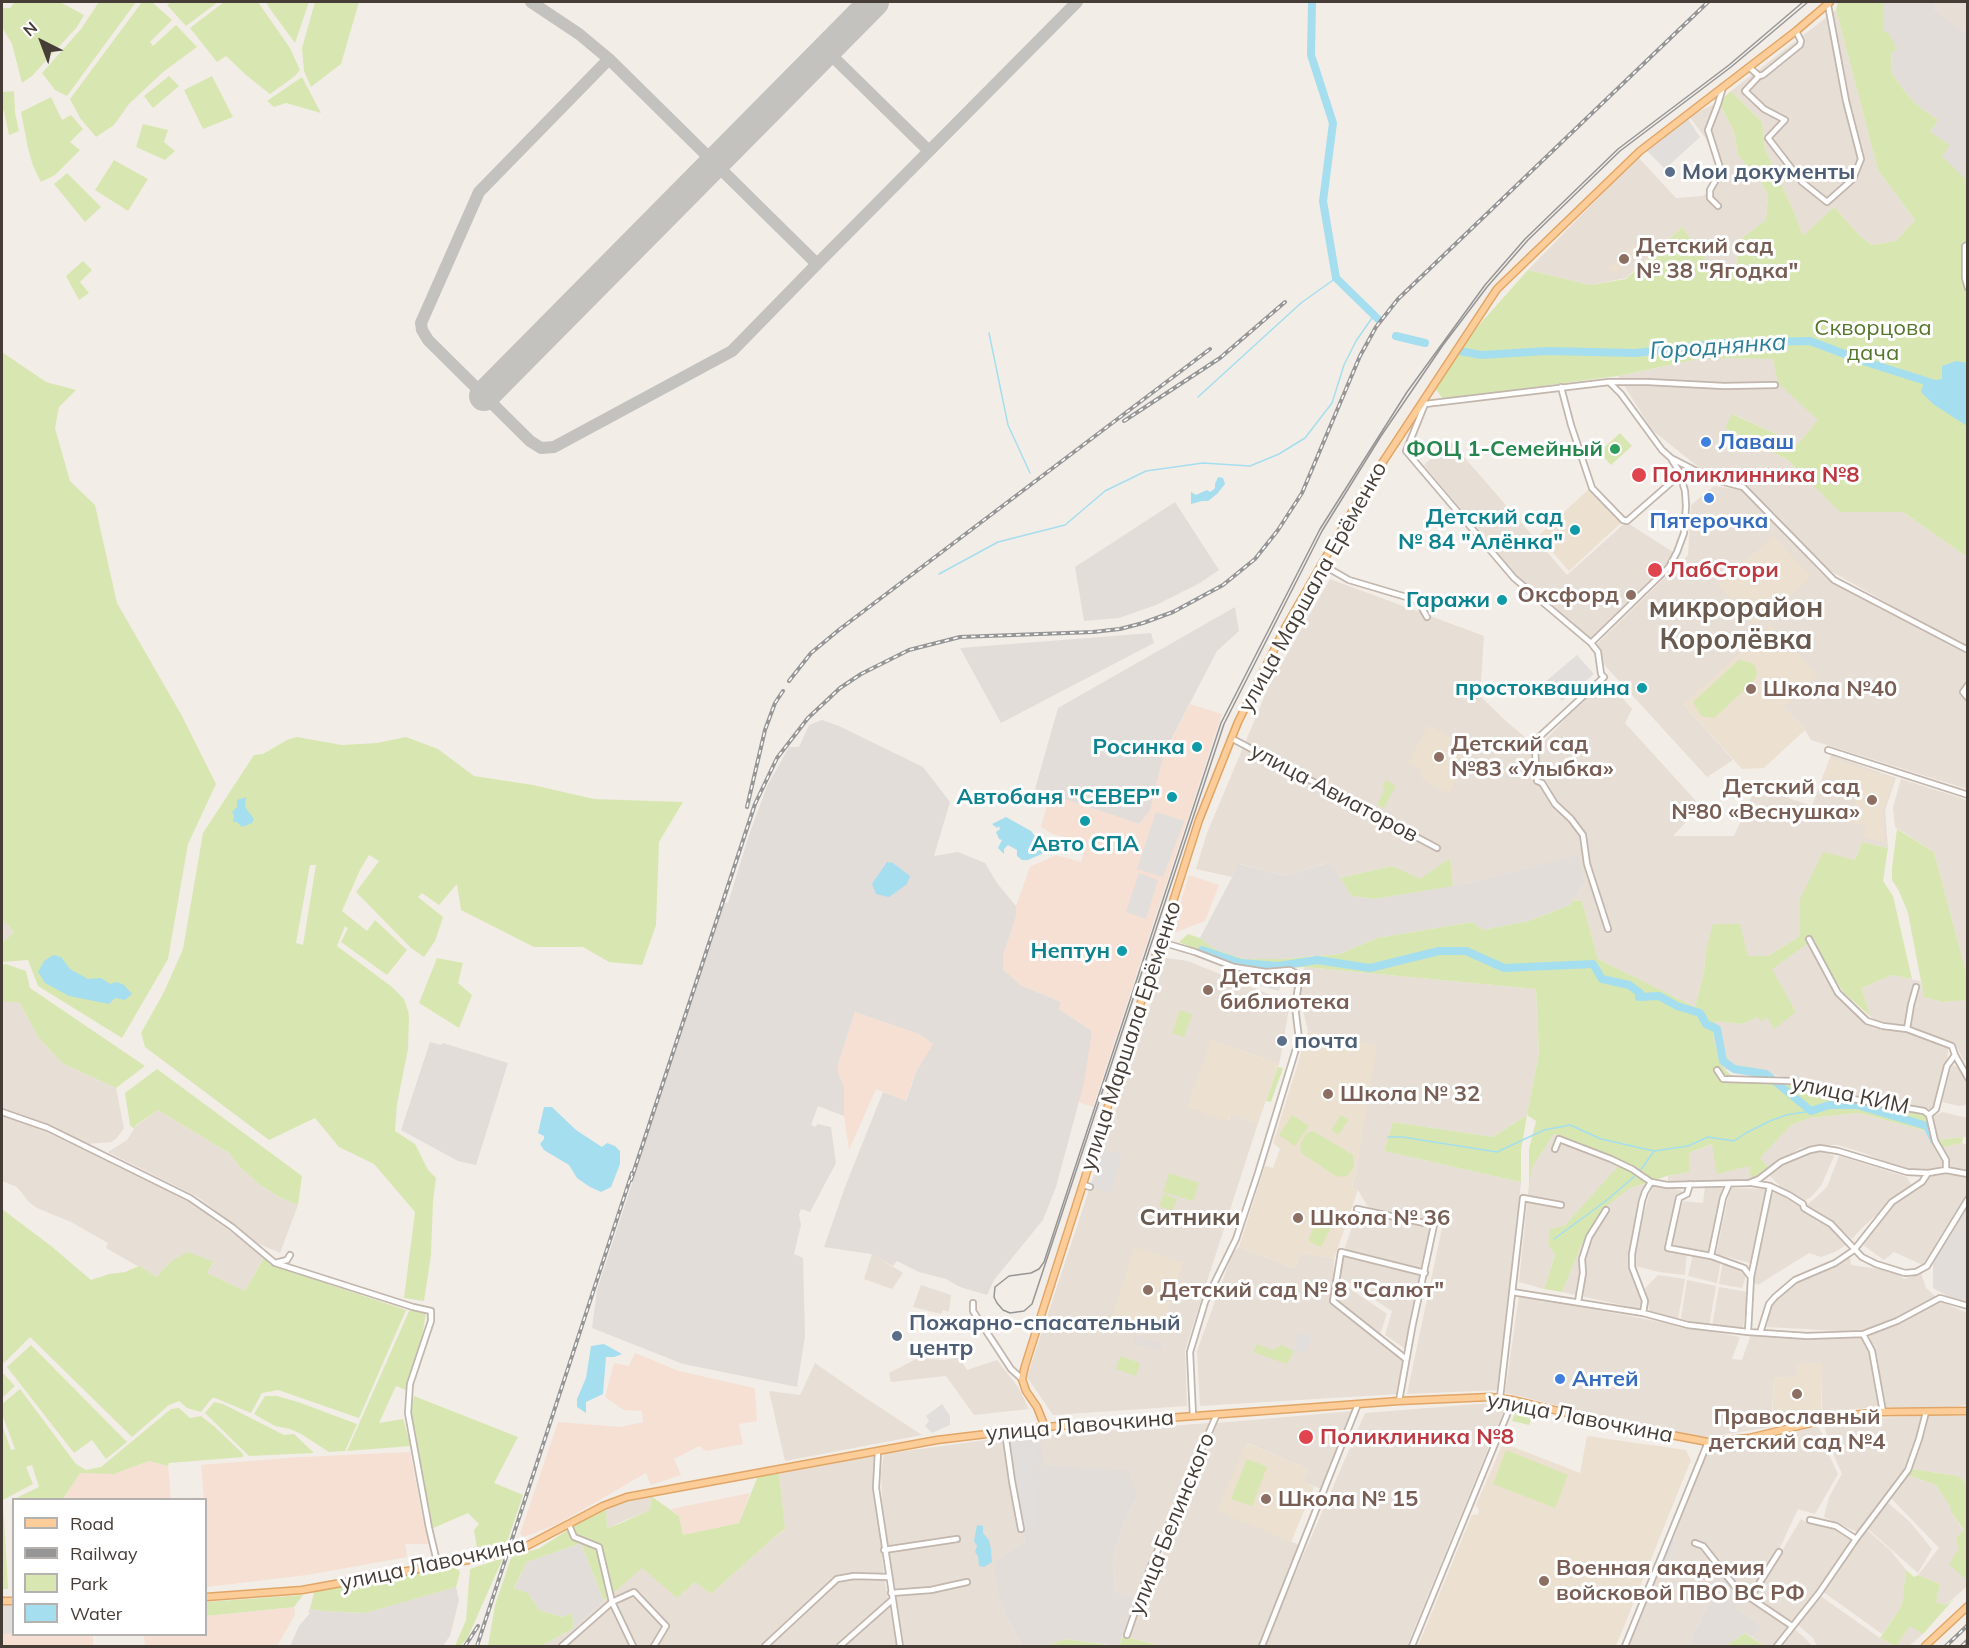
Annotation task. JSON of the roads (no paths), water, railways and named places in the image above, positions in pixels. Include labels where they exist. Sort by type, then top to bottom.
[{"type":"main road","name":"улица Маршала Ерёменко","points":[[1023,1379],[1087,1186],[1199,820],[1231,738],[1285,628],[1365,489],[1497,289],[1640,152],[1829,3]]},
{"type":"main road","points":[[1023,1379],[1026,1391],[1037,1407],[1045,1427]]},
{"type":"main road","name":"улица Лавочкина","points":[[207,1597],[302,1590],[438,1566],[521,1549],[603,1506],[627,1497],[937,1440],[1045,1427],[1467,1397],[1514,1400],[1608,1423],[1708,1442],[1749,1438],[1840,1416],[1883,1412],[1968,1411]]},
{"type":"main road","points":[[1925,1647],[1968,1606]]},
{"type":"street","points":[[1796,31],[1801,41],[1800,45],[1759,76],[1744,91],[1764,109],[1785,120],[1768,138],[1802,182],[1827,202],[1853,179],[1861,159],[1846,101],[1829,3]]},
{"type":"street","points":[[1749,67],[1759,76]]},
{"type":"street","points":[[1718,206],[1710,198],[1710,190],[1721,171],[1708,130],[1723,87]]},
{"type":"street","points":[[1968,244],[1965,246],[1965,278],[1968,288]]},
{"type":"street","points":[[1608,929],[1587,864],[1583,835],[1571,819],[1555,804],[1542,783],[1537,781],[1535,749],[1538,738],[1604,677],[1601,674],[1598,652],[1591,643],[1514,579],[1406,451],[1423,403],[1609,382],[1648,381],[1724,386],[1775,385]]},
{"type":"street","points":[[1609,382],[1621,394],[1662,450],[1671,458],[1712,479],[1743,487],[1834,580],[1968,650]]},
{"type":"street","points":[[1561,387],[1571,425],[1593,488],[1623,520],[1627,521],[1674,480],[1681,477]]},
{"type":"street","points":[[1591,643],[1669,567],[1677,552],[1684,533],[1686,506],[1681,477],[1671,458]]},
{"type":"street","points":[[1322,564],[1349,580],[1413,599],[1419,603],[1427,617]]},
{"type":"street","points":[[1968,685],[1963,692],[1968,698]]},
{"type":"street","name":"улица Авиаторов","points":[[1231,738],[1437,848]]},
{"type":"street","points":[[1828,750],[1968,795]]},
{"type":"street","points":[[1809,939],[1838,993],[1867,1021],[1907,1029],[1952,1046],[1968,1078]]},
{"type":"street","points":[[1161,942],[1195,951],[1234,967],[1266,972],[1290,970],[1297,974],[1299,982],[1295,1006],[1299,1038],[1236,1239],[1205,1302],[1190,1352],[1193,1416]]},
{"type":"street","points":[[1907,1029],[1916,987]]},
{"type":"street","points":[[1929,1115],[1936,1109],[1947,1066],[1955,1055]]},
{"type":"street","points":[[1960,1066],[1968,1062]]},
{"type":"street","name":"улица КИМ","points":[[1717,1070],[1723,1079],[1791,1081],[1829,1095],[1924,1111],[1929,1115],[1935,1141],[1946,1160],[1946,1169]]},
{"type":"street","points":[[2,1112],[48,1128],[190,1198],[232,1227],[275,1263],[431,1311],[431,1321],[410,1384],[408,1413],[438,1566]]},
{"type":"street","points":[[1555,1149],[1558,1139],[1611,1159],[1652,1182],[1667,1185],[1749,1183],[1770,1186],[1789,1195],[1803,1204],[1804,1208],[1831,1224],[1854,1250],[1876,1264],[1905,1273],[1916,1272],[1926,1266],[1968,1199]]},
{"type":"street","points":[[1749,1183],[1759,1179],[1781,1162],[1810,1149],[1820,1148],[1838,1151],[1907,1172],[1928,1173],[1946,1169],[1968,1174]]},
{"type":"street","points":[[1760,1333],[1769,1304],[1774,1297],[1795,1280],[1835,1263],[1854,1250],[1892,1202],[1922,1182],[1928,1173]]},
{"type":"street","points":[[1643,1313],[1645,1301],[1632,1267],[1632,1254],[1644,1192],[1652,1182]]},
{"type":"street","points":[[1690,1184],[1687,1194],[1679,1198],[1668,1248],[1711,1256],[1744,1268],[1751,1277]]},
{"type":"street","points":[[1711,1256],[1723,1197],[1729,1184]]},
{"type":"street","points":[[1748,1332],[1751,1277],[1770,1186]]},
{"type":"street","points":[[1500,1398],[1523,1198],[1561,1205]]},
{"type":"street","points":[[1357,1209],[1434,1225],[1399,1401]]},
{"type":"street","points":[[1578,1302],[1583,1273],[1582,1259],[1589,1237],[1606,1210]]},
{"type":"street","points":[[1406,1359],[1380,1336],[1333,1301],[1341,1252],[1425,1273]]},
{"type":"street","points":[[275,1263],[287,1260],[290,1255]]},
{"type":"street","points":[[1512,1292],[1643,1313],[1688,1325],[1748,1332],[1807,1335],[1863,1334],[1897,1321],[1940,1298],[1968,1306]]},
{"type":"street","points":[[973,1303],[973,1311],[1011,1369],[1023,1379]]},
{"type":"street","points":[[1863,1334],[1872,1351],[1883,1412]]},
{"type":"street","points":[[1412,1647],[1514,1400]]},
{"type":"street","points":[[1262,1647],[1358,1404]]},
{"type":"street","points":[[1777,1647],[1908,1470],[1920,1439],[1926,1412]]},
{"type":"street","name":"улица Белинского","points":[[1127,1635],[1150,1568],[1217,1414]]},
{"type":"street","points":[[1005,1432],[1021,1529]]},
{"type":"street","points":[[1625,1647],[1708,1442]]},
{"type":"street","points":[[878,1452],[876,1488],[891,1600],[900,1647]]},
{"type":"street","points":[[1810,1520],[1836,1526],[1856,1539]]},
{"type":"street","points":[[569,1525],[574,1537],[599,1547],[612,1602],[630,1646]]},
{"type":"street","points":[[884,1550],[957,1539]]},
{"type":"street","points":[[1695,1543],[1703,1546],[1737,1588],[1792,1626]]},
{"type":"street","points":[[1750,1598],[1779,1552]]},
{"type":"street","points":[[765,1647],[837,1579],[854,1576],[888,1577]]},
{"type":"street","points":[[891,1593],[931,1590],[968,1581]]},
{"type":"street","points":[[562,1647],[612,1602],[634,1592],[666,1626],[654,1647]]},
{"type":"street","points":[[840,1647],[891,1600]]},
{"type":"water","points":[[1956,361],[1967,363],[1967,426],[1933,404],[1921,392],[1924,382],[1942,379],[1942,366]]},
{"type":"water","points":[[1218,477],[1223,478],[1225,484],[1217,494],[1208,501],[1191,504],[1191,492],[1196,495],[1207,490],[1210,492],[1215,488]]},
{"type":"water","points":[[246,797],[245,807],[254,819],[252,823],[242,827],[237,822],[233,822],[232,812],[237,807],[237,800]]},
{"type":"water","points":[[1006,817],[1031,831],[1039,841],[1046,840],[1052,845],[1046,852],[1028,860],[1022,860],[1017,856],[1017,850],[1008,845],[1004,849],[1004,854],[998,848],[1002,840],[996,832],[1000,829],[999,826],[997,828],[992,824]]},
{"type":"water","points":[[887,862],[893,863],[910,876],[907,884],[889,897],[876,894],[872,884]]},
{"type":"water","points":[[53,955],[61,957],[70,969],[88,979],[101,978],[110,984],[117,982],[124,985],[132,994],[125,1000],[115,998],[109,1004],[69,996],[45,983],[38,972],[44,961]]},
{"type":"water","points":[[544,1107],[552,1107],[576,1130],[602,1147],[607,1143],[620,1151],[620,1164],[611,1187],[601,1192],[590,1187],[577,1178],[569,1165],[544,1150],[540,1144],[544,1136],[538,1133]]},
{"type":"water","points":[[604,1344],[622,1354],[606,1357],[603,1394],[586,1402],[586,1413],[577,1407],[577,1399],[586,1378],[591,1346]]},
{"type":"water","points":[[977,1525],[983,1526],[983,1533],[989,1540],[991,1549],[992,1562],[984,1567],[979,1566],[975,1552],[977,1546],[974,1541]]},
{"type":"waterway","name":"Городнянка","points":[[1312,2],[1311,55],[1333,123],[1323,201],[1336,278],[1378,319]]},
{"type":"waterway","points":[[1198,397],[1301,303],[1336,278]]},
{"type":"waterway","points":[[939,574],[998,542],[1065,525],[1105,491],[1146,471],[1203,463],[1250,466],[1279,454],[1305,438],[1332,403],[1344,365],[1356,341],[1374,315]]},
{"type":"waterway","points":[[989,333],[1008,425],[1030,473]]},
{"type":"waterway","name":"Городнянка","points":[[1396,336],[1425,343]]},
{"type":"waterway","name":"Городнянка","points":[[1460,351],[1481,355],[1547,351],[1636,353],[1721,343],[1810,341],[1935,384]]},
{"type":"waterway","points":[[1202,950],[1241,963],[1278,966],[1317,960],[1370,968],[1439,951],[1466,951],[1504,968],[1593,964],[1602,979],[1629,985],[1640,993],[1639,997],[1659,996],[1677,1006],[1700,1013],[1706,1024],[1717,1029],[1723,1061],[1734,1069],[1766,1074],[1811,1111],[1829,1105],[1857,1105],[1927,1126],[1934,1140]]},
{"type":"waterway","points":[[1388,1137],[1402,1137],[1497,1152],[1544,1130],[1570,1125],[1601,1139],[1654,1151],[1688,1146],[1708,1137],[1734,1141],[1770,1121],[1786,1115],[1811,1111]]},
{"type":"waterway","points":[[1640,1171],[1654,1151]]},
{"type":"waterway","points":[[1554,1239],[1607,1200],[1636,1175]]},
{"type":"tram line","points":[[1803,2],[1729,65],[1618,149],[1525,239],[1485,285],[1407,392],[1320,529],[1221,723],[1044,1262],[1039,1269],[1031,1273],[1009,1276],[995,1287],[994,1297],[1003,1310],[1010,1313],[1024,1311],[1032,1304],[1224,724],[1322,531],[1381,436],[1443,345],[1487,287],[1528,240],[1620,151],[1731,67],[1808,2]]},
{"type":"railway","points":[[631,1180],[755,804],[777,758],[808,718],[840,688],[861,674],[909,650],[960,637],[1120,629],[1173,612],[1223,585],[1255,559],[1278,530],[1302,493],[1360,356],[1376,327],[1398,299],[1708,2]]},
{"type":"railway","points":[[1124,421],[1220,358],[1285,302]]},
{"type":"railway","points":[[789,681],[811,653],[840,629],[1210,349]]},
{"type":"railway","points":[[747,807],[765,730],[775,703],[783,691]]},
{"type":"railway","points":[[477,1646],[632,1173]]},
{"type":"railway","points":[[1946,1646],[1968,1625]]},
{"type":"railway","points":[[465,1646],[478,1626]]},
{"type":"railway","points":[[1962,1646],[1968,1640]]},
{"type":"place","name":"Мои документы","points":[[1670,172]]},
{"type":"place","name":"Детский сад № 38 \"Ягодка\"","points":[[1624,259]]},
{"type":"place","name":"Лаваш","points":[[1706,442]]},
{"type":"place","name":"ФОЦ 1-Семейный","points":[[1615,449]]},
{"type":"place","name":"Поликлинника №8","points":[[1639,475]]},
{"type":"place","name":"Пятерочка","points":[[1709,498]]},
{"type":"place","name":"Детский сад № 84 \"Алёнка\"","points":[[1575,530]]},
{"type":"place","name":"ЛабСтори","points":[[1655,570]]},
{"type":"place","name":"Оксфорд","points":[[1631,595]]},
{"type":"place","name":"Гаражи","points":[[1502,600]]},
{"type":"place","name":"простоквашина","points":[[1642,688]]},
{"type":"place","name":"Школа №40","points":[[1751,689]]},
{"type":"place","name":"Росинка","points":[[1197,747]]},
{"type":"place","name":"Детский сад №83 «Улыбка»","points":[[1439,757]]},
{"type":"place","name":"Автобаня \"СЕВЕР\"","points":[[1172,797]]},
{"type":"place","name":"Детский сад №80 «Веснушка»","points":[[1872,800]]},
{"type":"place","name":"Авто СПА","points":[[1085,821]]},
{"type":"place","name":"Нептун","points":[[1122,951]]},
{"type":"place","name":"Детская библиотека","points":[[1208,990]]},
{"type":"place","name":"почта","points":[[1282,1041]]},
{"type":"place","name":"Школа № 32","points":[[1328,1094]]},
{"type":"place","name":"Школа № 36","points":[[1298,1218]]},
{"type":"place","name":"Детский сад № 8 \"Салют\"","points":[[1148,1290]]},
{"type":"place","name":"Пожарно-спасательный центр","points":[[897,1336]]},
{"type":"place","name":"Антей","points":[[1560,1379]]},
{"type":"place","name":"Православный детский сад №4","points":[[1797,1394]]},
{"type":"place","name":"Поликлиника №8","points":[[1306,1437]]},
{"type":"place","name":"Школа № 15","points":[[1266,1499]]},
{"type":"place","name":"Военная академия войсковой ПВО ВС РФ","points":[[1544,1581]]},
{"type":"district","name":"микрорайон Королёвка","points":[[1736,625]]},
{"type":"district","name":"Ситники","points":[[1190,1218]]},
{"type":"park label","name":"Скворцова дача","points":[[1873,340]]}]
